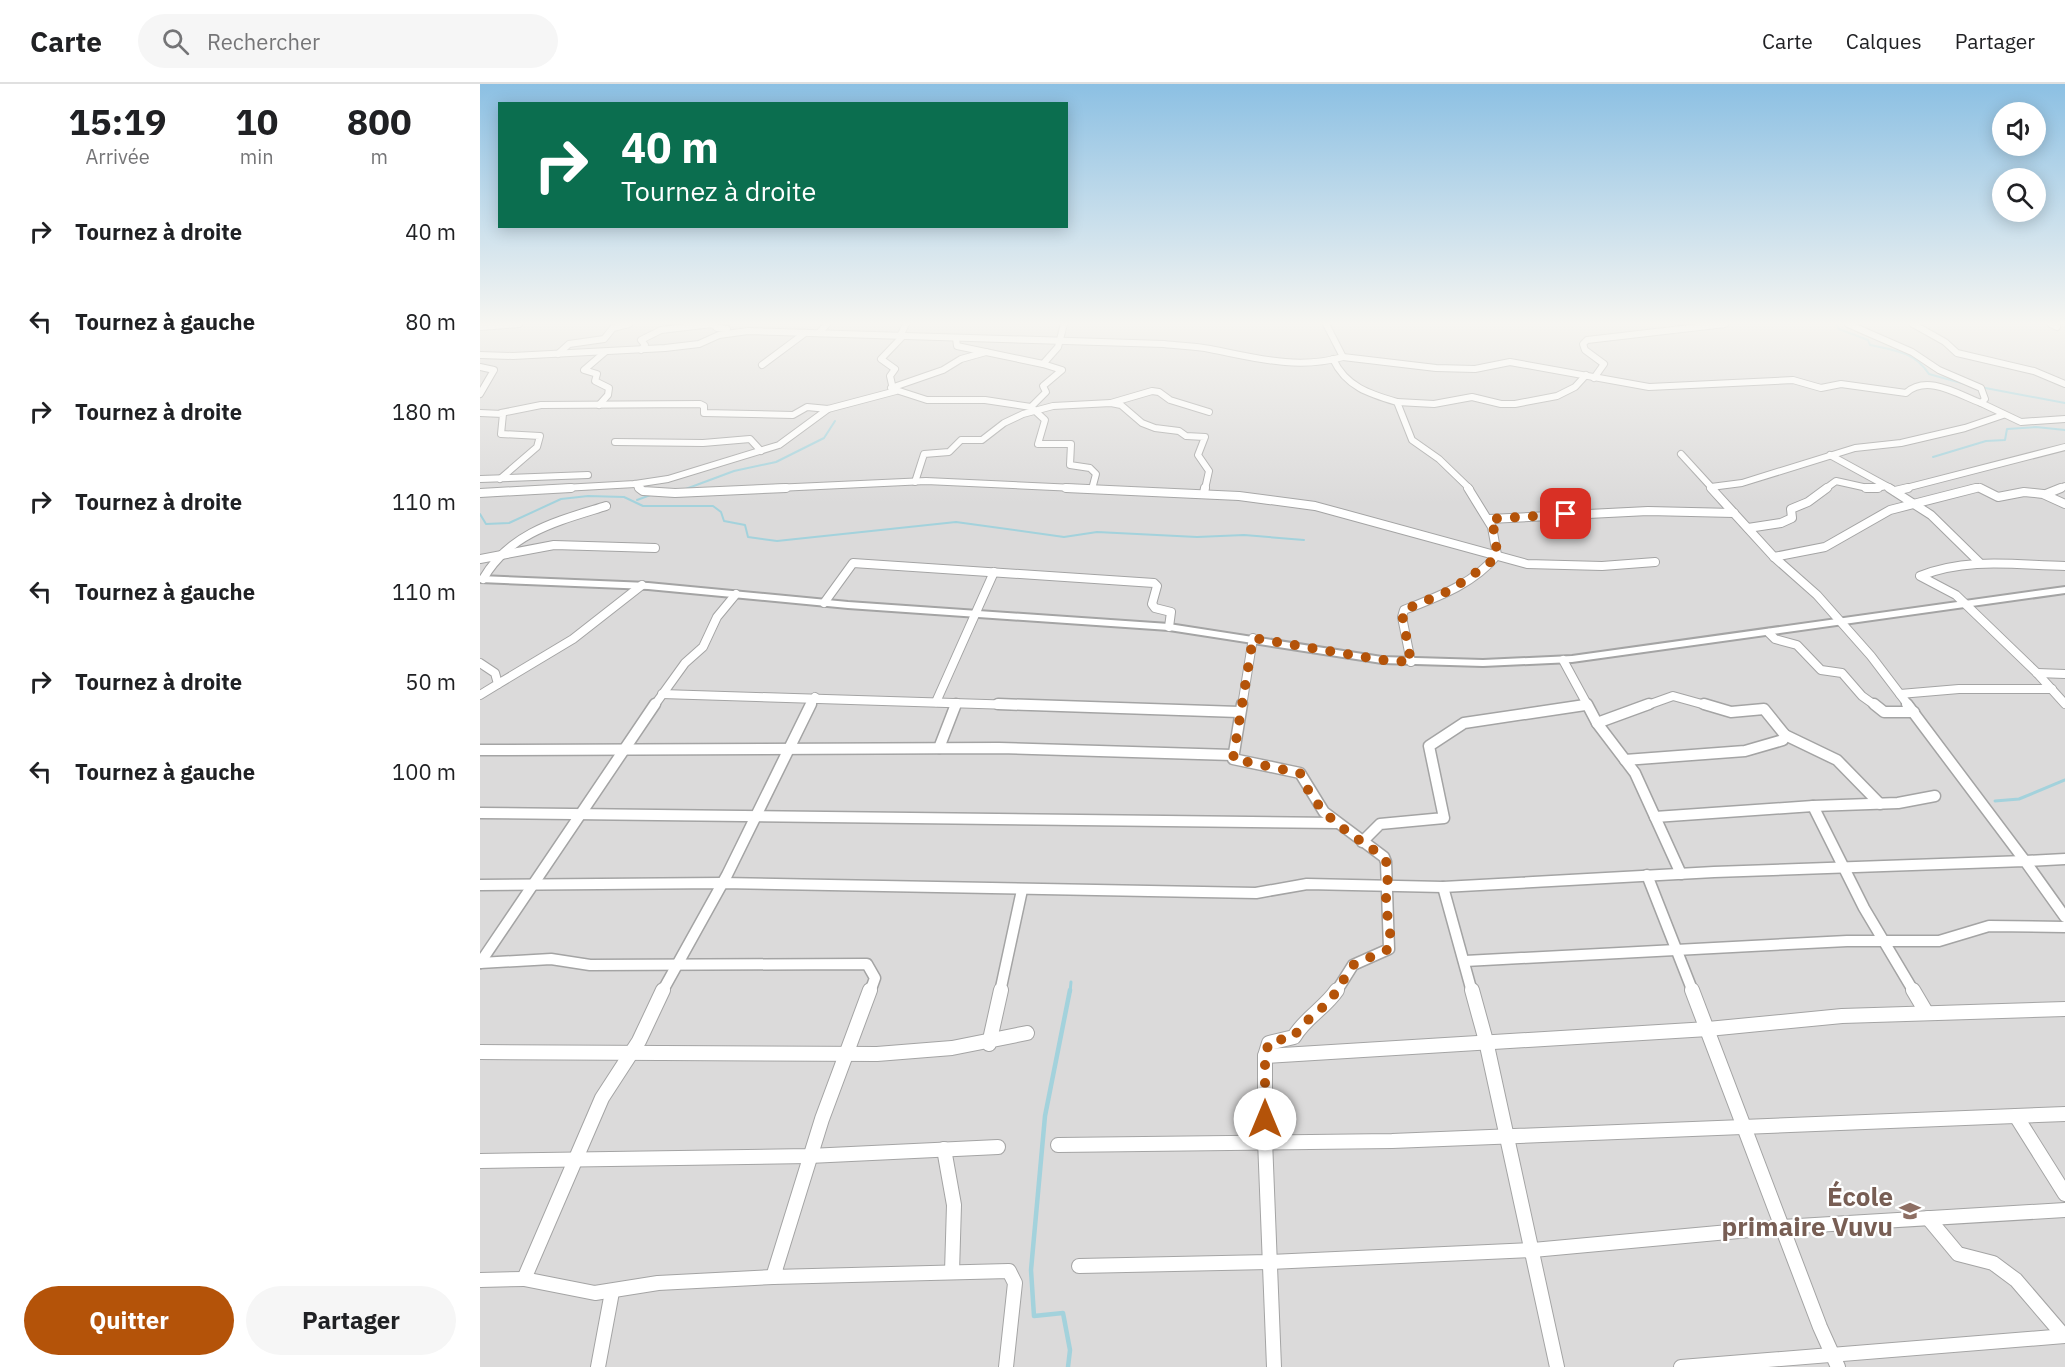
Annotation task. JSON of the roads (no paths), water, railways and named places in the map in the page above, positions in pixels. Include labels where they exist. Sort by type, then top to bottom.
[{"type":"street","points":[[599,405],[608,395],[609,388],[601,384]]},
{"type":"street","points":[[892,384],[894,389]]},
{"type":"street","points":[[481,493],[635,484],[668,479],[761,451],[792,438],[828,409],[907,384]]},
{"type":"street","points":[[1034,409],[1046,392],[1043,386],[1046,384]]},
{"type":"street","points":[[1350,384],[1368,393],[1397,402],[1434,404],[1472,396],[1501,404],[1515,404],[1557,396],[1578,384]]},
{"type":"street","points":[[1633,384],[1654,387],[1716,384]]},
{"type":"street","points":[[1807,384],[1821,388],[1841,384],[1906,393],[1917,384]]},
{"type":"street","points":[[1927,384],[1981,403],[2022,423],[2056,417],[2065,420]]},
{"type":"street","points":[[1973,384],[1978,386],[1985,399],[1981,403]]},
{"type":"street","points":[[894,389],[927,400],[985,400],[1034,409],[1046,421],[1038,444],[1071,444],[1070,464],[1090,468],[1096,474],[1092,489]]},
{"type":"street","points":[[1111,404],[1121,399],[1157,391],[1170,400],[1209,412]]},
{"type":"street","points":[[1397,402],[1409,437],[1465,483],[1490,519],[1497,539],[1497,555],[1481,571],[1451,590],[1404,610],[1402,617],[1411,662]]},
{"type":"street","points":[[480,413],[501,413],[541,405],[700,404],[704,405],[704,413],[777,415],[796,415],[810,407],[828,409]]},
{"type":"street","points":[[915,482],[924,454],[949,452],[961,440],[982,440],[1004,423],[1034,409],[1111,404],[1121,405],[1142,423],[1155,428],[1179,431],[1186,436],[1205,437],[1198,455],[1209,471],[1204,493]]},
{"type":"street","points":[[481,493],[537,447],[540,436],[501,434],[503,414],[501,413]]},
{"type":"street","points":[[1711,487],[1742,483],[1855,448],[1926,438],[1985,423],[2003,415]]},
{"type":"street","points":[[615,442],[703,443],[750,439],[761,451]]},
{"type":"street","points":[[1895,491],[2065,447]]},
{"type":"street","points":[[1681,454],[1774,557],[1796,574],[1841,621],[1914,712],[2065,917]]},
{"type":"street","points":[[1830,455],[1895,491],[1939,520],[1979,561]]},
{"type":"street","points":[[480,479],[588,475]]},
{"type":"street","points":[[1957,476],[2000,497],[2024,492],[2046,494],[2065,504]]},
{"type":"street","points":[[1748,528],[1781,523],[1792,518],[1791,509],[1808,502],[1836,481],[1874,489],[1886,486]]},
{"type":"street","points":[[635,484],[643,491],[658,492],[915,482],[1204,493],[1315,506],[1527,564],[1549,566],[1655,562]]},
{"type":"street","points":[[2046,494],[2065,486]]},
{"type":"street","points":[[1774,557],[1831,545],[1890,510],[1979,487]]},
{"type":"street","points":[[606,506],[516,540],[495,556],[481,579],[642,585],[824,603],[977,613],[1039,620],[1169,627],[1253,638],[1382,660],[1411,662],[1563,660],[1769,633],[1964,602],[2065,590]]},
{"type":"street","points":[[1490,519],[1658,511],[1734,513]]},
{"type":"street","points":[[480,559],[554,545],[655,548]]},
{"type":"street","points":[[2065,566],[1979,561],[1920,576],[1953,593],[1964,602],[2037,673],[2065,704]]},
{"type":"street","points":[[824,603],[853,563],[1154,583],[1157,586],[1152,604],[1155,608],[1171,612],[1169,627]]},
{"type":"street","points":[[936,702],[977,613],[981,596],[994,572]]},
{"type":"street","points":[[480,695],[522,672],[607,616],[642,585]]},
{"type":"street","points":[[480,963],[583,815],[662,694],[685,663],[703,647],[717,617],[736,594]]},
{"type":"street","points":[[1769,633],[1775,639],[1797,645],[1821,670],[1842,673],[1862,696],[1884,712],[1914,712]]},
{"type":"street","points":[[1253,638],[1232,755],[1236,761],[1300,773],[1309,796],[1336,823],[1386,860],[1386,906],[1391,928],[1389,949],[1353,965],[1330,1001],[1300,1027],[1294,1037],[1271,1041],[1265,1056],[1265,1140],[1274,1367]]},
{"type":"street","points":[[1563,660],[1585,705],[1635,773],[1681,874]]},
{"type":"street","points":[[480,663],[498,674],[498,684]]},
{"type":"street","points":[[2037,673],[2065,674]]},
{"type":"street","points":[[1900,694],[1959,689],[2052,689]]},
{"type":"street","points":[[662,694],[1239,712]]},
{"type":"street","points":[[524,1279],[602,1098],[633,1050],[674,966],[722,883],[815,697]]},
{"type":"street","points":[[1597,723],[1645,705],[1681,697],[1731,712],[1764,709],[1785,735],[1837,760],[1880,804]]},
{"type":"street","points":[[939,748],[957,703]]},
{"type":"street","points":[[1362,842],[1380,824],[1444,819],[1429,746],[1460,724],[1585,705]]},
{"type":"street","points":[[1625,760],[1745,751],[1783,740],[1785,735]]},
{"type":"street","points":[[480,750],[627,747],[1091,749],[1232,755]]},
{"type":"street","points":[[1655,817],[1813,806],[1880,804],[1935,796]]},
{"type":"street","points":[[1813,806],[1882,940],[1926,1012]]},
{"type":"street","points":[[480,813],[1336,823]]},
{"type":"street","points":[[480,885],[722,883],[1256,893],[1307,884],[1387,888],[1443,887],[1647,875],[2065,859]]},
{"type":"street","points":[[1647,875],[1835,1360]]},
{"type":"street","points":[[1443,887],[1486,1041],[1557,1367]]},
{"type":"street","points":[[989,1044],[1022,890]]},
{"type":"street","points":[[1465,961],[1882,940],[1939,941],[1989,926],[2065,927]]},
{"type":"street","points":[[480,963],[551,959],[590,965],[867,964],[875,978],[809,1156],[773,1277]]},
{"type":"street","points":[[1265,1056],[1708,1029],[1842,1016],[2065,1009]]},
{"type":"street","points":[[480,1052],[633,1050],[846,1054],[947,1051],[989,1044],[1027,1033]]},
{"type":"street","points":[[1058,1145],[1220,1144],[1265,1140],[1392,1141],[1745,1125],[2065,1114]]},
{"type":"street","points":[[2016,1116],[2065,1194]]},
{"type":"street","points":[[480,1161],[809,1156],[998,1147]]},
{"type":"street","points":[[944,1149],[954,1205],[952,1272]]},
{"type":"street","points":[[1079,1266],[1269,1262],[1533,1250],[1782,1227],[2065,1210]]},
{"type":"street","points":[[1928,1218],[1958,1254],[1993,1263],[2016,1280],[2064,1336]]},
{"type":"street","points":[[480,1280],[524,1279],[595,1293],[612,1293],[658,1283],[773,1277],[1009,1271],[1015,1283],[1006,1367]]},
{"type":"street","points":[[598,1367],[612,1293]]},
{"type":"street","points":[[1681,1367],[1835,1360],[2064,1336]]},
{"type":"waterway","points":[[1980,387],[2065,403]]},
{"type":"waterway","points":[[683,490],[734,471],[776,462],[824,438],[835,421]]},
{"type":"waterway","points":[[1933,457],[1986,441],[2005,440],[2007,429],[2036,427],[2065,430]]},
{"type":"waterway","points":[[637,500],[653,494]]},
{"type":"waterway","points":[[480,514],[486,524],[509,523],[561,499],[588,496],[624,497],[643,506],[713,506],[721,512],[724,521],[745,525],[748,537],[777,541],[956,522],[1064,537],[1097,532],[1197,537],[1244,535],[1304,540]]},
{"type":"waterway","points":[[1995,801],[2019,799],[2065,780]]},
{"type":"waterway","points":[[1070,992],[1071,982]]},
{"type":"waterway","points":[[1068,1367],[1070,1350],[1063,1313],[1034,1316],[1031,1270],[1045,1116],[1070,990]]},
{"type":"place","name":"École primaire Vuvu","points":[[1910,1211]]}]
